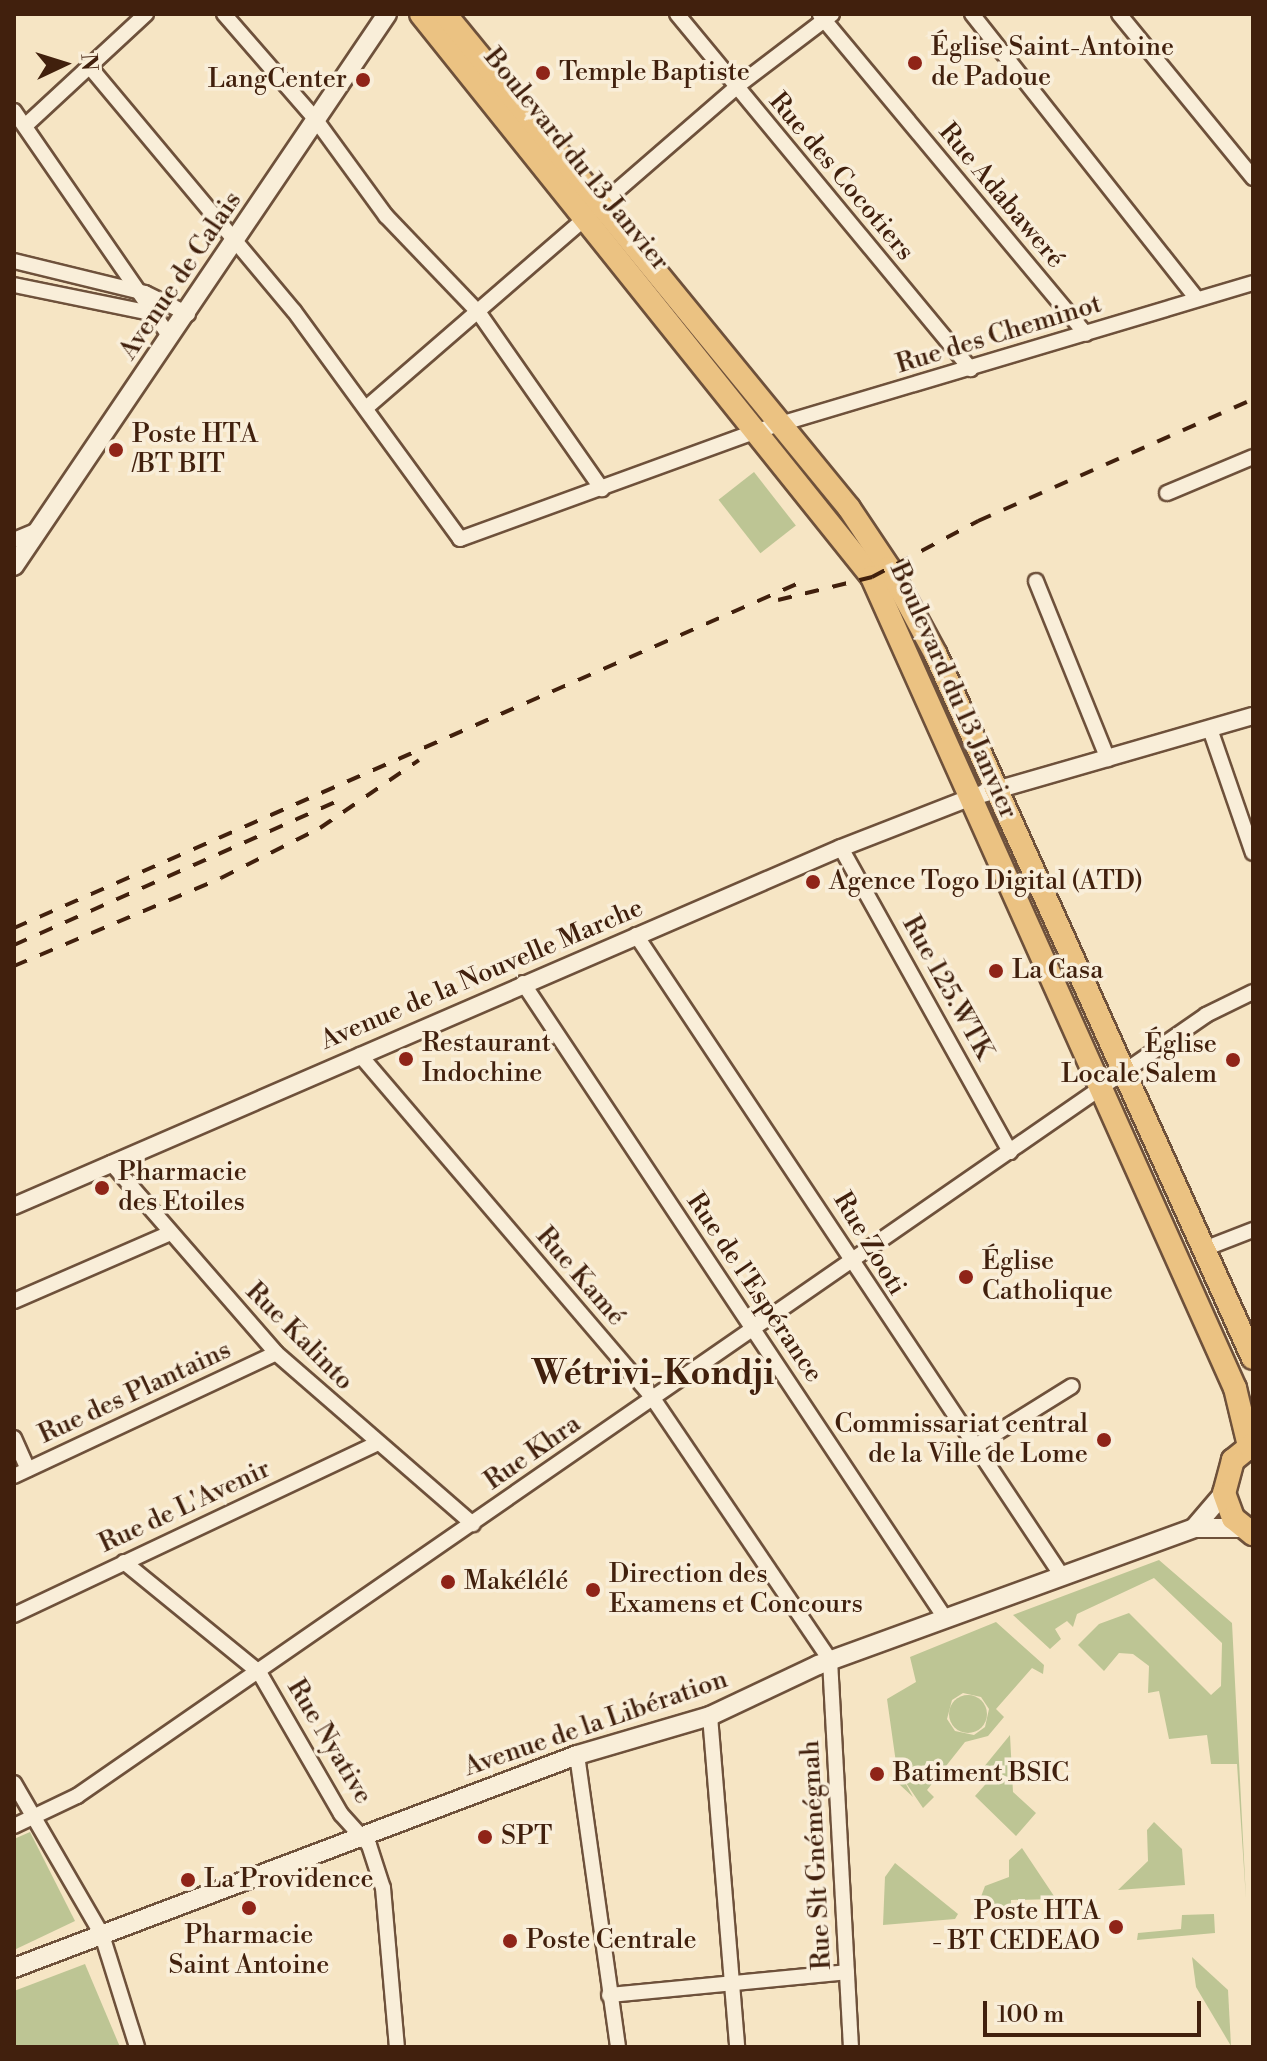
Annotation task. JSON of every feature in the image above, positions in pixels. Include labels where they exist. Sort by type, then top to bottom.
[{"type":"highway","name":"Boulevard du 13 Janvier","points":[[421,14],[784,428],[849,508],[914,610],[999,790],[1235,1388],[1251,1445]]},
{"type":"highway","name":"Boulevard du 13 Janvier","points":[[445,14],[872,577],[972,797],[1113,1082],[1204,1249],[1253,1358]]},
{"type":"highway","points":[[1248,1531],[1224,1493],[1228,1469],[1251,1445]]},
{"type":"main road","name":"Avenue de Calais","points":[[14,566],[238,241],[387,14]]},
{"type":"main road","points":[[1194,1528],[1224,1493]]},
{"type":"main road","name":"Avenue de la Libération","points":[[14,1968],[577,1755],[710,1716],[830,1660],[1194,1528]]},
{"type":"main road","points":[[1194,1528],[1248,1531]]},
{"type":"street","points":[[25,126],[146,14]]},
{"type":"street","points":[[224,14],[316,120],[386,216],[479,313],[602,489]]},
{"type":"street","name":"Rue des Cocotiers","points":[[677,14],[735,88],[971,369]]},
{"type":"street","points":[[972,14],[1197,299]]},
{"type":"street","points":[[1119,14],[1253,178]]},
{"type":"street","points":[[89,66],[238,241],[366,408],[735,88],[825,16]]},
{"type":"street","name":"Rue Adabaweré","points":[[825,16],[1086,334]]},
{"type":"street","points":[[14,111],[145,293],[170,337]]},
{"type":"street","points":[[14,261],[145,293],[188,314]]},
{"type":"street","name":"Rue des Cheminot","points":[[366,408],[460,539],[760,430],[784,428],[1253,283]]},
{"type":"street","points":[[14,285],[155,314]]},
{"type":"street","points":[[1167,493],[1250,458],[1253,476]]},
{"type":"street","points":[[14,540],[38,530]]},
{"type":"street","points":[[1036,581],[1108,759]]},
{"type":"street","name":"Avenue de la Nouvelle Marche","points":[[14,1206],[523,983],[841,848],[972,797],[1253,716]]},
{"type":"street","points":[[1210,729],[1253,853]]},
{"type":"street","name":"Rue 125.WTK","points":[[841,848],[1010,1152]]},
{"type":"street","name":"Rue Zooti","points":[[636,935],[1062,1576]]},
{"type":"street","name":"Rue de l'Espérance","points":[[523,983],[945,1618]]},
{"type":"street","name":"Rue Khra","points":[[14,1826],[37,1817],[259,1672],[1010,1152],[1253,992]]},
{"type":"street","name":"Rue Kamé","points":[[360,1055],[652,1397],[830,1660]]},
{"type":"street","name":"Rue Kalinto","points":[[111,1163],[168,1234],[276,1353],[376,1444],[473,1524]]},
{"type":"street","points":[[1204,1249],[1253,1230]]},
{"type":"street","points":[[14,1301],[168,1234]]},
{"type":"street","name":"Rue des Plantains","points":[[21,1472],[276,1353]]},
{"type":"street","points":[[974,1447],[1072,1386]]},
{"type":"street","points":[[14,1438],[21,1472]]},
{"type":"street","name":"Rue de L'Avenir","points":[[14,1615],[376,1444]]},
{"type":"street","name":"Rue Nyative","points":[[124,1562],[259,1672],[360,1835],[383,1888],[397,2047]]},
{"type":"street","name":"Rue Slt Gnémégnah","points":[[830,1660],[851,2047]]},
{"type":"street","points":[[710,1716],[737,2047]]},
{"type":"street","points":[[577,1755],[618,2047]]},
{"type":"street","points":[[14,1783],[37,1817],[102,1935],[137,2047]]},
{"type":"street","points":[[609,1995],[731,1987],[847,1972]]},
{"type":"green space","points":[[754,472],[796,526],[760,553],[719,500]]},
{"type":"green space","points":[[1159,1560],[1232,1623],[1246,1899],[1237,1764],[1211,1764],[1207,1735],[1169,1739],[1159,1691],[1148,1693],[1149,1666],[1133,1654],[1119,1653],[1104,1671],[1078,1645],[1099,1624],[1129,1613],[1211,1695],[1221,1686],[1222,1643],[1154,1578],[1077,1614],[1073,1627],[1067,1621],[1055,1629],[1061,1639],[1050,1649],[1013,1615]]},
{"type":"green space","points":[[996,1622],[1044,1665],[1043,1674],[1032,1668],[996,1709],[1004,1717],[988,1736],[965,1742],[927,1790],[934,1797],[923,1808],[902,1777],[913,1797],[899,1784],[887,1699],[916,1682],[910,1657]],"holes":[[[963,1693],[981,1697],[989,1709],[985,1727],[974,1735],[955,1731],[947,1719],[952,1700]]]},
{"type":"green space","points":[[968,1695],[982,1700],[987,1714],[982,1728],[968,1733],[954,1728],[949,1714],[954,1700]]},
{"type":"green space","points":[[1010,1735],[1013,1792],[1036,1813],[1016,1836],[975,1796],[993,1776],[983,1768]]},
{"type":"green space","points":[[1154,1822],[1182,1849],[1185,1885],[1118,1890],[1148,1861],[1147,1830]]},
{"type":"green space","points":[[30,1832],[75,1921],[14,1950],[14,1839]]},
{"type":"green space","points":[[1022,1848],[1056,1899],[1011,1900],[1011,1912],[985,1912],[979,1902],[985,1886],[1009,1877],[1009,1860]]},
{"type":"green space","points":[[895,1863],[958,1914],[955,1919],[883,1925],[885,1877]]},
{"type":"green space","points":[[1214,1914],[1215,1933],[1137,1940],[1138,1933],[1181,1929],[1182,1915]]},
{"type":"green space","points":[[1192,1957],[1228,1990],[1231,2046],[1196,1987]]},
{"type":"green space","points":[[85,1964],[120,2047],[14,2047],[14,1991]]},
{"type":"railway","points":[[778,600],[872,577],[978,521],[1253,399]]},
{"type":"railway","points":[[14,928],[808,579]]},
{"type":"railway","points":[[14,966],[221,878],[320,828],[419,760]]},
{"type":"railway","points":[[14,945],[346,797]]},
{"type":"place","name":"Église Saint-Antoine de Padoue","points":[[915,63]]},
{"type":"place","name":"Temple Baptiste","points":[[543,73]]},
{"type":"place","name":"LangCenter","points":[[363,80]]},
{"type":"place","name":"Poste HTA /BT BIT","points":[[116,450]]},
{"type":"place","name":"Agence Togo Digital (ATD)","points":[[813,882]]},
{"type":"place","name":"La Casa","points":[[996,971]]},
{"type":"place","name":"Restaurant Indochine","points":[[406,1059]]},
{"type":"place","name":"Église Locale Salem","points":[[1233,1060]]},
{"type":"place","name":"Pharmacie des Etoiles","points":[[102,1188]]},
{"type":"place","name":"Église Catholique","points":[[966,1277]]},
{"type":"place","name":"Commissariat central de la Ville de Lome","points":[[1104,1440]]},
{"type":"place","name":"Makélélé","points":[[448,1582]]},
{"type":"place","name":"Direction des Examens et Concours","points":[[593,1590]]},
{"type":"place","name":"Batiment BSIC","points":[[877,1774]]},
{"type":"place","name":"SPT","points":[[485,1837]]},
{"type":"place","name":"La Providence","points":[[188,1880]]},
{"type":"place","name":"Pharmacie Saint Antoine","points":[[249,1908]]},
{"type":"place","name":"Poste HTA - BT CEDEAO","points":[[1116,1927]]},
{"type":"place","name":"Poste Centrale","points":[[510,1941]]},
{"type":"district","name":"Wétrivi-Kondji","points":[[653,1375]]}]
